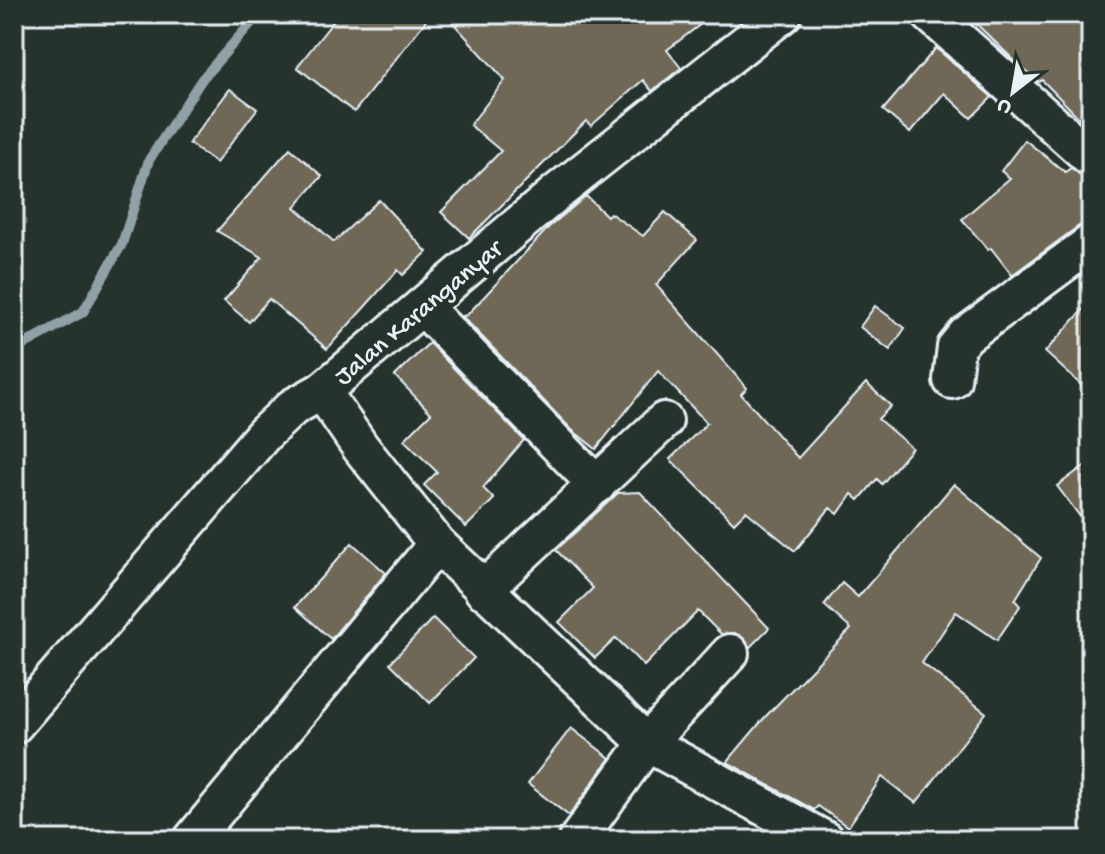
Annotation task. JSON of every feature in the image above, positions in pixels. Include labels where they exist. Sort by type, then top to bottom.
[{"type":"street","name":"Jalan Karanganyar","points":[[783,14],[555,194],[322,391],[361,448],[437,544],[647,743],[825,840]]},
{"type":"street","points":[[930,14],[1091,158]]},
{"type":"street","points":[[952,380],[956,347],[966,335],[1091,243]]},
{"type":"street","points":[[423,307],[597,485]]},
{"type":"street","points":[[14,725],[264,434],[293,407],[322,391]]},
{"type":"street","points":[[483,590],[664,421]]},
{"type":"street","points":[[192,840],[437,544]]},
{"type":"street","points":[[577,840],[647,743],[730,653]]},
{"type":"building","points":[[339,14],[431,14],[354,112],[297,67]]},
{"type":"building","points":[[445,14],[714,14],[667,50],[681,68],[652,91],[643,80],[591,126],[586,121],[469,238],[441,212],[501,151],[470,125],[505,80]]},
{"type":"building","points":[[966,14],[1091,14],[1091,130],[1042,80],[1039,82],[1021,67]]},
{"type":"building","points":[[936,48],[992,97],[971,118],[944,93],[910,133],[883,110]]},
{"type":"building","points":[[230,89],[257,109],[216,163],[189,143]]},
{"type":"building","points":[[1025,140],[1065,172],[1071,168],[1091,178],[1091,222],[1079,226],[1012,275],[962,219],[1010,178],[1001,171]]},
{"type":"building","points":[[290,148],[322,176],[295,207],[334,242],[379,200],[427,252],[403,275],[398,270],[327,349],[269,299],[249,322],[224,301],[262,257],[217,231]]},
{"type":"building","points":[[586,196],[607,216],[610,213],[643,236],[665,212],[697,240],[656,285],[747,388],[741,394],[798,458],[866,383],[891,406],[878,419],[912,448],[882,484],[877,479],[859,500],[852,494],[838,514],[830,508],[795,551],[746,511],[734,523],[670,459],[707,423],[658,371],[596,449],[572,430],[462,316],[467,315],[549,227]]},
{"type":"building","points":[[1091,301],[1091,394],[1045,352]]},
{"type":"building","points":[[875,306],[905,328],[890,350],[860,327]]},
{"type":"building","points":[[429,343],[524,440],[483,488],[494,499],[466,527],[424,485],[437,472],[404,440],[431,413],[395,376]]},
{"type":"building","points":[[1091,461],[1091,531],[1057,486]]},
{"type":"building","points":[[954,484],[1041,558],[1015,600],[1020,606],[997,640],[956,612],[922,663],[986,713],[916,803],[882,777],[848,827],[818,806],[814,810],[727,762],[766,716],[851,629],[824,605],[842,583],[858,597]]},
{"type":"building","points":[[640,492],[769,628],[750,647],[735,633],[721,634],[698,611],[644,666],[616,638],[595,658],[559,622],[593,588],[556,550],[618,493]]},
{"type":"building","points":[[352,543],[386,573],[331,639],[295,607]]},
{"type":"building","points":[[433,618],[474,658],[430,703],[390,663]]},
{"type":"building","points":[[571,728],[610,758],[569,816],[528,784]]},
{"type":"waterway","points":[[14,350],[83,312],[122,244],[149,160],[202,79],[252,22],[253,14]]}]
